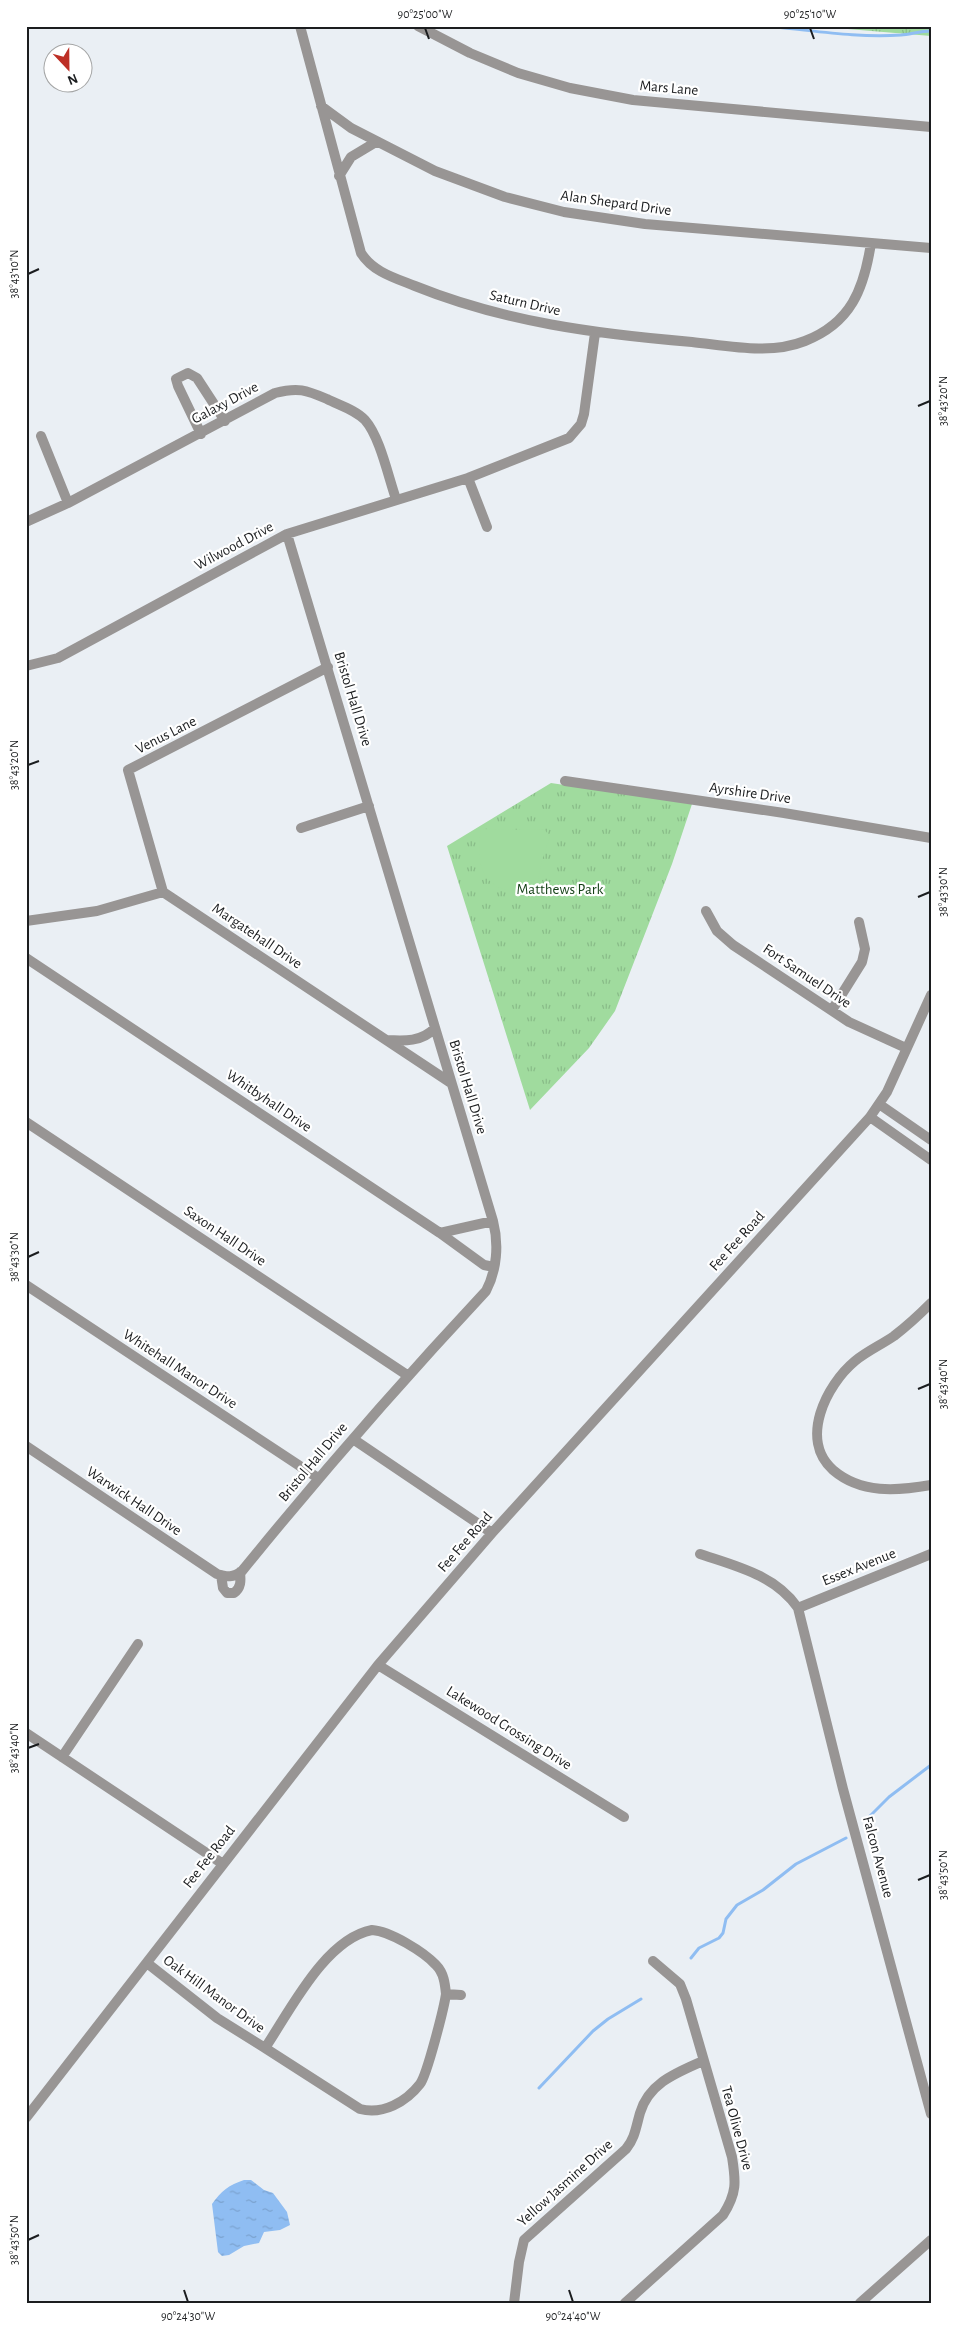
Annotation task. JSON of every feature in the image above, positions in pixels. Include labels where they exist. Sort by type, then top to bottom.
[{"type":"street","name":"Saturn Drive","points":[[300,26],[358,246],[365,260],[374,268],[422,289],[490,311],[552,326],[595,333],[753,348],[777,348],[794,345],[828,328],[847,311],[864,282],[871,243]]},
{"type":"street","name":"Mars Lane","points":[[418,26],[470,53],[518,73],[579,90],[633,100],[931,127]]},
{"type":"street","name":"Alan Shepard Drive","points":[[320,106],[351,128],[376,142],[467,184],[564,212],[645,224],[931,248]]},
{"type":"street","points":[[339,176],[351,157],[376,142]]},
{"type":"street","name":"Wilwood Drive","points":[[26,666],[58,658],[287,534],[468,478],[569,438],[584,414],[595,333]]},
{"type":"street","points":[[201,434],[178,386],[176,379],[181,375],[188,373],[197,378],[225,421]]},
{"type":"street","name":"Galaxy Drive","points":[[26,522],[68,503],[275,393],[293,388],[309,392],[364,418],[371,430],[396,499]]},
{"type":"street","points":[[41,436],[68,503]]},
{"type":"street","points":[[468,478],[487,527]]},
{"type":"street","name":"Bristol Hall Drive","points":[[240,1572],[241,1582],[238,1590],[234,1594],[227,1593],[223,1588],[224,1576],[240,1572],[407,1375],[486,1291],[494,1267],[496,1247],[493,1222],[287,534]]},
{"type":"street","name":"Venus Lane","points":[[163,892],[128,770],[328,667]]},
{"type":"street","name":"Ayrshire Drive","points":[[565,781],[776,811],[931,838]]},
{"type":"street","points":[[301,828],[369,806]]},
{"type":"street","points":[[27,924],[97,911],[163,892]]},
{"type":"street","name":"Margatehall Drive","points":[[163,892],[450,1083]]},
{"type":"street","name":"Fort Samuel Drive","points":[[706,911],[712,924],[723,937],[849,1022],[906,1048]]},
{"type":"street","points":[[832,1010],[862,962],[865,949],[859,922]]},
{"type":"street","name":"Whitbyhall Drive","points":[[26,958],[440,1233],[484,1265],[494,1267]]},
{"type":"street","name":"Fee Fee Road","points":[[26,2118],[378,1664],[492,1533],[870,1117],[879,1104],[931,995]]},
{"type":"street","points":[[386,1040],[413,1040],[428,1034],[435,1028]]},
{"type":"street","points":[[879,1104],[931,1140]]},
{"type":"street","points":[[870,1117],[931,1160]]},
{"type":"street","name":"Saxon Hall Drive","points":[[26,1122],[407,1375]]},
{"type":"street","points":[[440,1233],[493,1222]]},
{"type":"street","name":"Whitehall Manor Drive","points":[[26,1285],[318,1478]]},
{"type":"street","points":[[931,1303],[893,1336],[855,1361],[831,1390],[822,1408],[816,1432],[820,1452],[832,1469],[859,1485],[880,1490],[906,1490],[931,1484]]},
{"type":"street","points":[[353,1438],[492,1533]]},
{"type":"street","name":"Warwick Hall Drive","points":[[26,1446],[224,1576]]},
{"type":"street","points":[[700,1554],[762,1576],[780,1587],[798,1608]]},
{"type":"street","name":"Essex Avenue","points":[[798,1608],[931,1554]]},
{"type":"street","name":"Falcon Avenue","points":[[798,1608],[844,1789],[931,2114]]},
{"type":"street","points":[[62,1757],[138,1644]]},
{"type":"street","name":"Lakewood Crossing Drive","points":[[378,1664],[624,1817]]},
{"type":"street","points":[[26,1733],[223,1864]]},
{"type":"street","name":"Oak Hill Manor Drive","points":[[147,1963],[217,2018],[360,2110],[371,2112],[382,2112],[403,2099],[422,2082],[446,1994],[445,1984],[437,1966],[392,1934],[383,1930],[364,1932],[342,1944],[318,1969],[265,2048]]},
{"type":"street","name":"Tea Olive Drive","points":[[625,2303],[723,2215],[733,2198],[736,2183],[732,2157],[680,1984],[653,1960]]},
{"type":"street","points":[[446,1994],[461,1995]]},
{"type":"street","name":"Yellow Jasmine Drive","points":[[514,2303],[518,2262],[524,2240],[626,2149],[633,2140],[646,2098],[654,2088],[674,2074],[703,2061]]},
{"type":"street","points":[[860,2303],[931,2240]]},
{"type":"green space","points":[[812,26],[931,26],[931,36]]},
{"type":"green space","name":"Matthews Park","points":[[551,783],[692,804],[672,864],[615,1011],[589,1048],[530,1110],[447,846]]},
{"type":"green space","points":[[481,829],[545,830],[550,837],[542,860],[536,890],[520,891],[506,889],[488,879],[480,859]]},
{"type":"water","points":[[244,2180],[251,2180],[264,2190],[273,2193],[287,2212],[290,2225],[280,2230],[264,2232],[259,2243],[244,2246],[229,2255],[222,2256],[218,2252],[212,2204],[226,2189]]},
{"type":"waterway","points":[[688,26],[764,26],[869,36],[901,35],[931,31]]},
{"type":"waterway","points":[[866,1820],[889,1797],[931,1765]]},
{"type":"waterway","points":[[691,1958],[699,1948],[719,1938],[723,1933],[726,1919],[737,1905],[763,1890],[796,1864],[846,1838]]},
{"type":"waterway","points":[[539,2088],[593,2031],[608,2019],[641,1999]]}]
